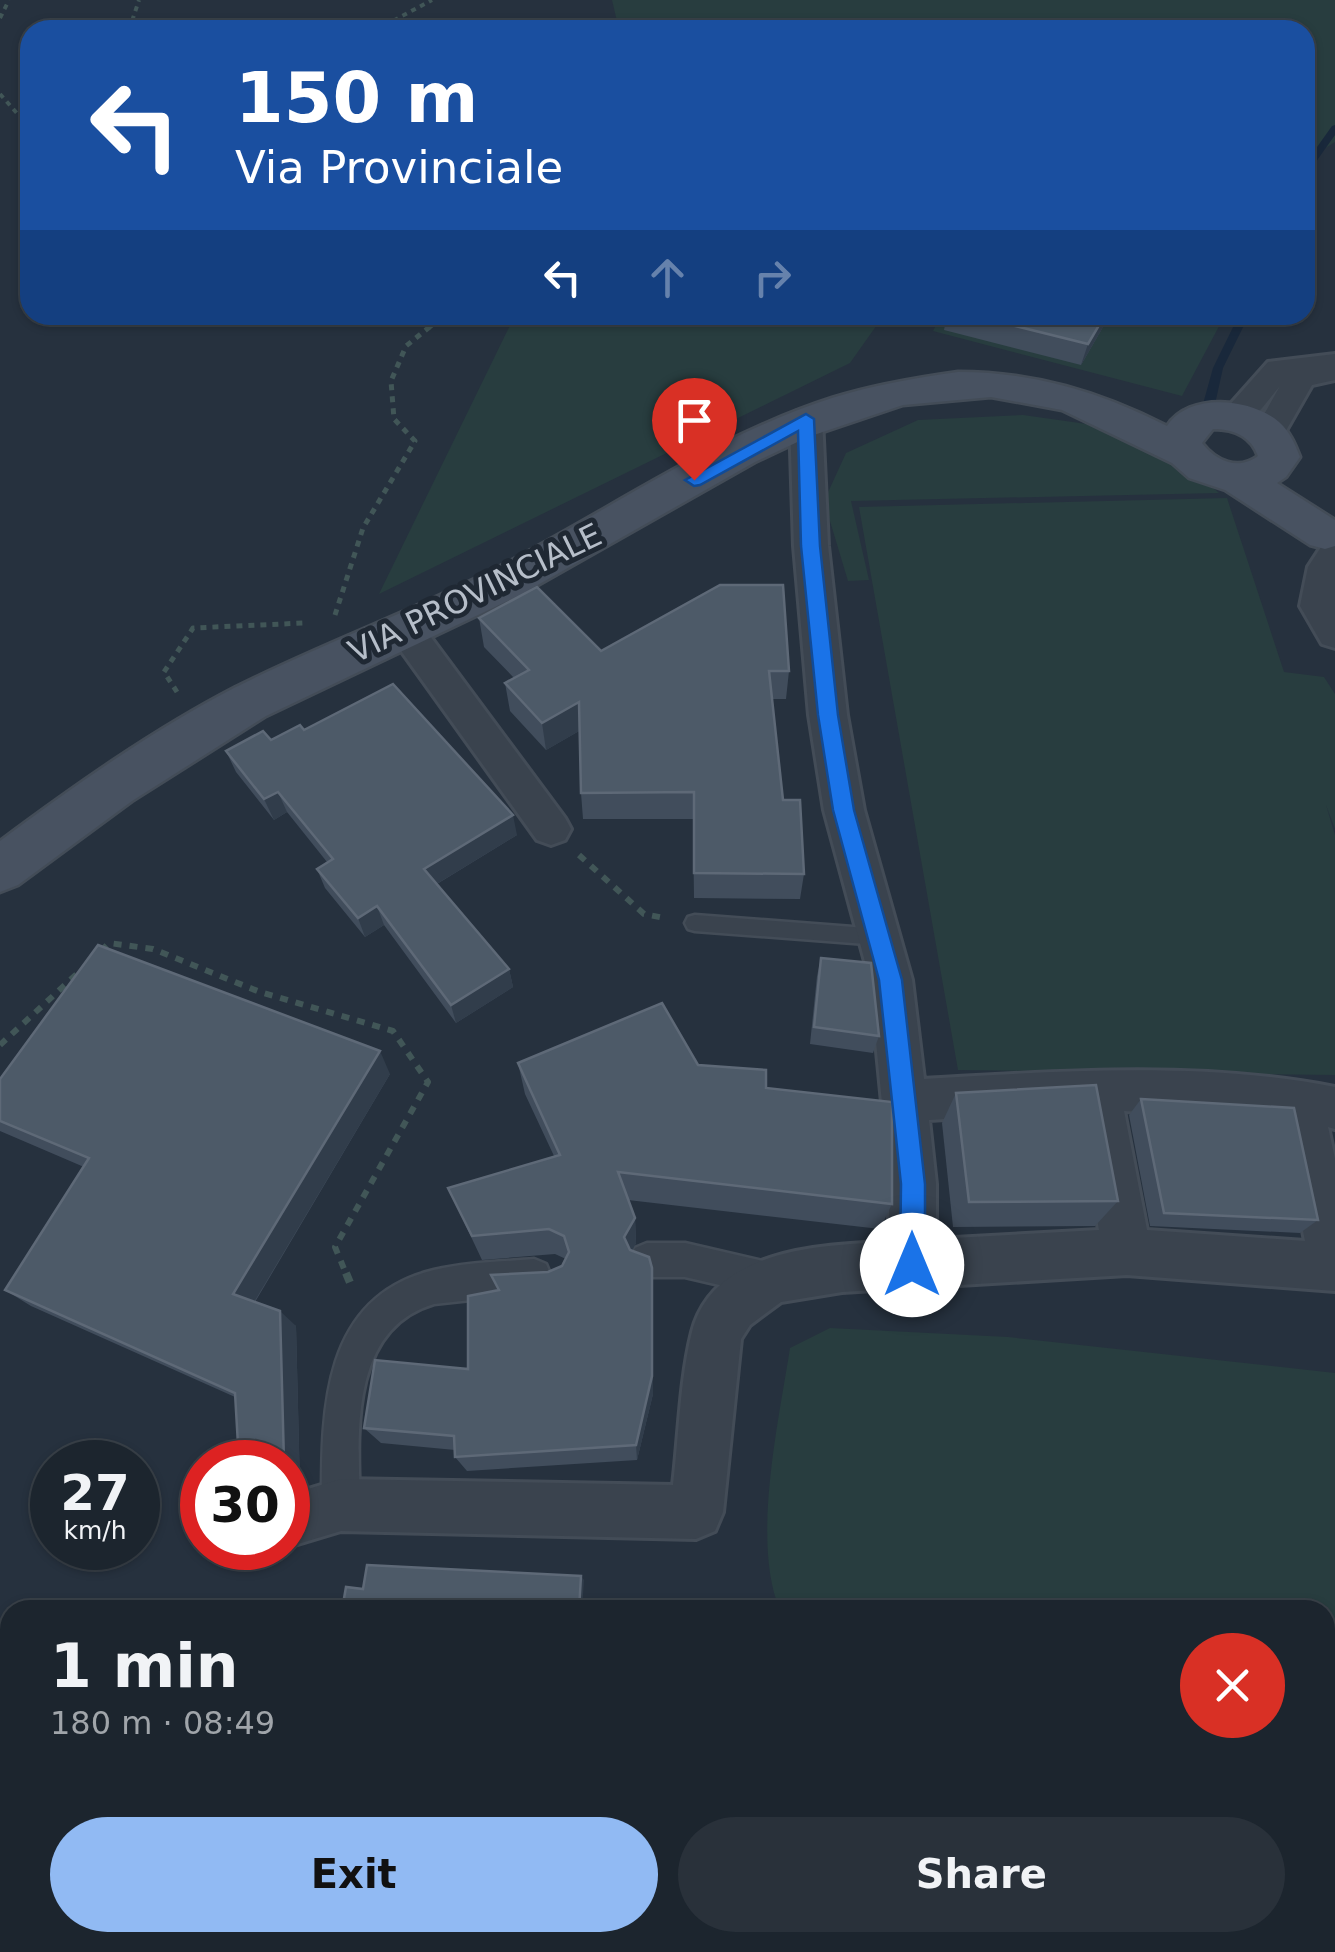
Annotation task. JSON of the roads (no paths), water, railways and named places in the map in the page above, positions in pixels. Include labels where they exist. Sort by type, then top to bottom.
[{"type":"main road","name":"VIA PROVINCIALE","points":[[0,870],[85,804],[253,700],[534,568],[806,419],[877,395],[959,385],[1052,391],[1096,405],[1234,436],[1206,470],[1238,478],[1332,545]]},
{"type":"main road","points":[[1234,436],[1266,473],[1238,478]]},
{"type":"main road","points":[[1234,436],[1332,545]]},
{"type":"street","points":[[1234,436],[1279,369],[1335,363]]},
{"type":"street","points":[[1234,436],[1301,377],[1335,372]]},
{"type":"street","points":[[806,419],[810,546],[828,715],[844,810],[891,980],[913,1184],[912,1265]]},
{"type":"street","points":[[1332,545],[1318,606],[1335,635]]},
{"type":"street","points":[[406,629],[550,829]]},
{"type":"street","points":[[647,1260],[686,1260],[771,1280],[842,1268],[1128,1252],[1334,1267],[1318,1104],[1097,1090],[904,1101]]},
{"type":"street","points":[[1097,1090],[1128,1252]]},
{"type":"street","points":[[341,1505],[340,1420],[349,1365],[368,1328],[407,1296],[452,1284],[554,1274]]},
{"type":"street","points":[[310,1514],[341,1505],[696,1512],[716,1331],[733,1308],[771,1280]]},
{"type":"lane","points":[[694,923],[879,937]]},
{"type":"waterway","points":[[1315,157],[1335,128]]},
{"type":"waterway","points":[[1209,404],[1218,368],[1239,325]]}]
